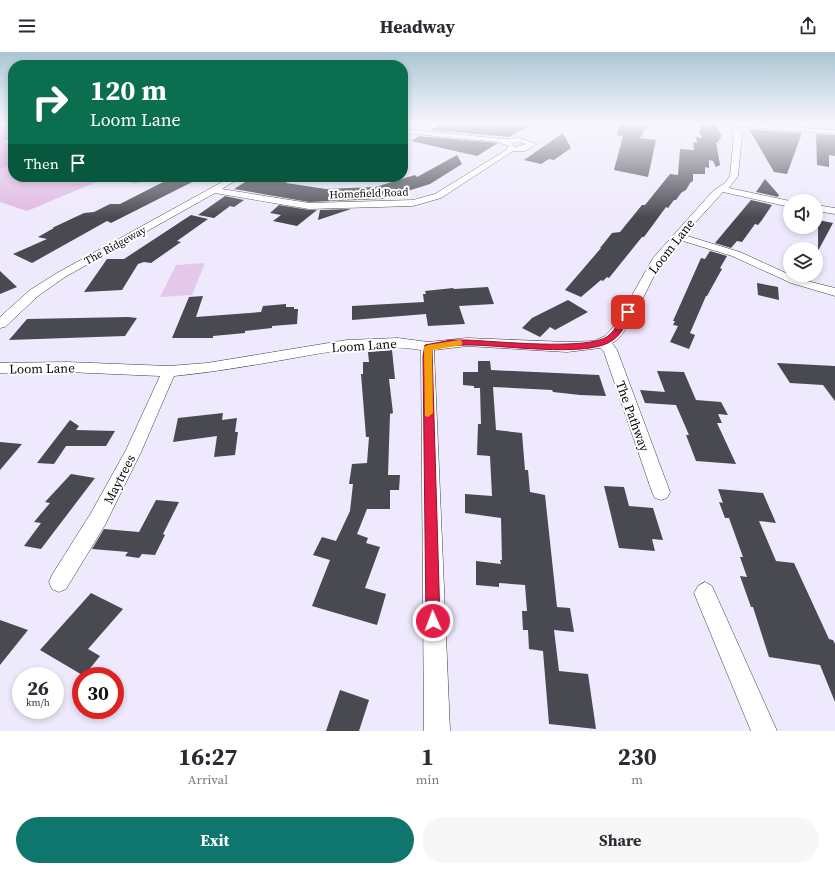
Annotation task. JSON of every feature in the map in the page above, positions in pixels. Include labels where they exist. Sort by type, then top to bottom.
[{"type":"street","name":"Homefield Road","points":[[214,190],[309,206],[413,203],[438,196],[502,155]]},
{"type":"street","name":"Loom Lane","points":[[0,368],[67,367],[169,371],[207,368],[347,344],[398,342],[428,347],[467,342],[567,347],[603,343],[610,339],[621,326],[648,275],[677,236],[716,193],[728,185],[734,176],[736,155]]},
{"type":"street","name":"The Ridgeway","points":[[0,324],[34,293],[61,275],[228,182]]},
{"type":"street","points":[[722,189],[783,202]]},
{"type":"street","points":[[823,209],[835,211]]},
{"type":"street","points":[[677,236],[736,254],[795,281],[835,292]]},
{"type":"street","name":"The Pathway","points":[[603,343],[610,350],[661,492]]},
{"type":"street","points":[[428,347],[432,590],[437,731]]},
{"type":"street","name":"Maytrees","points":[[59,582],[98,519],[133,452],[169,371]]},
{"type":"street","points":[[705,593],[764,731]]},
{"type":"shaded area","points":[[0,155],[8,155],[8,165],[0,169]]},
{"type":"shaded area","points":[[8,165],[8,182],[96,182],[27,211],[0,202],[0,169]]},
{"type":"shaded area","points":[[126,182],[140,182],[136,184]]},
{"type":"shaded area","points":[[205,263],[192,295],[160,297],[176,265]]},
{"type":"building","points":[[457,155],[462,164],[430,184],[382,199],[309,202],[234,189],[245,182],[287,182],[286,183],[326,189],[372,188],[392,182],[408,182],[408,177],[415,175],[417,177]]},
{"type":"building","points":[[532,155],[562,155],[554,160],[549,159],[541,164],[524,160]]},
{"type":"building","points":[[618,155],[653,155],[648,177],[614,170]]},
{"type":"building","points":[[680,155],[718,155],[720,165],[716,167],[713,161],[709,160],[709,168],[705,167],[705,174],[693,174],[693,181],[686,190],[681,193],[676,200],[674,200],[668,208],[666,207],[644,237],[642,237],[609,278],[607,277],[603,281],[601,280],[581,297],[565,290],[612,233],[620,232],[642,205],[645,205],[670,174],[678,175]]},
{"type":"building","points":[[764,155],[794,155],[787,174],[774,172]]},
{"type":"building","points":[[817,155],[835,155],[835,156],[829,155],[829,167],[817,165]]},
{"type":"building","points":[[765,179],[779,195],[778,197],[756,192]]},
{"type":"building","points":[[163,182],[192,182],[111,223],[107,221],[32,263],[13,254],[47,239],[38,237],[54,228],[52,228],[84,213],[94,212],[110,204],[120,204]]},
{"type":"building","points":[[225,196],[244,200],[234,207],[230,206],[214,218],[198,215]]},
{"type":"building","points":[[751,200],[772,205],[758,225],[755,224],[742,242],[737,241],[731,248],[715,243]]},
{"type":"building","points":[[279,205],[317,210],[297,226],[273,221],[281,215],[270,213]]},
{"type":"building","points":[[351,209],[318,220],[320,210]]},
{"type":"building","points":[[191,215],[208,219],[177,241],[181,242],[151,263],[144,262],[138,264],[122,290],[84,292],[107,259],[124,259]]},
{"type":"building","points":[[823,221],[833,223],[823,242],[818,242],[818,234],[823,234]]},
{"type":"building","points":[[710,251],[727,256],[720,268],[722,269],[706,296],[690,333],[695,335],[689,349],[670,342],[678,326],[673,325],[675,321],[673,321],[701,258],[705,259]]},
{"type":"building","points":[[0,271],[17,287],[0,294]]},
{"type":"building","points":[[757,283],[778,287],[779,300],[758,295]]},
{"type":"building","points":[[488,287],[494,304],[459,306],[465,324],[428,326],[426,314],[352,320],[352,306],[424,302],[423,294],[426,294],[425,291],[453,288]]},
{"type":"building","points":[[203,296],[196,317],[261,312],[263,306],[286,304],[286,307],[294,307],[294,309],[298,309],[297,324],[272,326],[272,328],[245,331],[245,333],[213,336],[213,338],[172,338],[189,297]]},
{"type":"building","points":[[568,300],[588,312],[555,330],[550,327],[540,337],[522,328],[532,318]]},
{"type":"building","points":[[137,318],[125,336],[9,340],[27,319]]},
{"type":"building","points":[[392,350],[395,379],[389,379],[393,413],[390,414],[388,475],[400,475],[399,490],[390,490],[390,509],[367,509],[357,534],[368,538],[366,543],[380,547],[365,588],[386,594],[377,625],[312,606],[330,560],[313,555],[322,537],[336,541],[350,511],[353,484],[349,484],[352,464],[367,463],[369,437],[366,437],[361,374],[363,374],[363,362],[369,362],[368,352]]},
{"type":"building","points":[[478,361],[490,361],[491,370],[599,375],[606,396],[553,392],[552,390],[493,387],[496,430],[522,433],[525,470],[528,470],[530,492],[545,495],[557,607],[570,608],[574,632],[554,630],[559,671],[588,674],[596,729],[549,724],[543,651],[529,649],[528,630],[523,630],[522,611],[527,611],[525,585],[499,583],[499,587],[476,585],[476,561],[501,564],[500,560],[502,560],[501,518],[465,513],[465,494],[492,496],[490,456],[477,455],[478,424],[481,424],[480,388],[463,385],[463,372],[478,372]]},
{"type":"building","points":[[777,363],[835,366],[835,401],[823,385],[790,383]]},
{"type":"building","points":[[657,371],[684,372],[696,400],[721,402],[728,415],[718,414],[722,423],[717,423],[736,464],[696,461],[686,435],[689,435],[676,405],[645,403],[640,390],[665,392]]},
{"type":"building","points":[[223,413],[222,420],[237,418],[235,432],[238,432],[235,455],[214,457],[217,436],[173,442],[178,418]]},
{"type":"building","points":[[70,420],[79,426],[76,430],[115,431],[106,446],[66,446],[54,464],[37,463]]},
{"type":"building","points":[[0,442],[22,444],[0,470]]},
{"type":"building","points":[[71,474],[95,478],[41,549],[24,546],[41,523],[34,522],[50,503],[45,502]]},
{"type":"building","points":[[604,486],[624,487],[629,506],[653,508],[663,540],[652,539],[655,551],[619,548]]},
{"type":"building","points":[[718,489],[763,493],[776,523],[759,521],[776,561],[794,563],[829,639],[833,640],[835,644],[835,702],[820,665],[769,657],[753,607],[751,607],[740,576],[747,577],[740,557],[743,557],[729,518],[725,518],[719,502],[723,503]]},
{"type":"building","points":[[156,500],[179,502],[163,534],[165,535],[155,555],[142,554],[139,558],[125,556],[128,552],[92,549],[104,529],[139,532]]},
{"type":"building","points":[[91,593],[123,609],[88,649],[100,656],[91,667],[72,667],[72,669],[40,650]]},
{"type":"building","points":[[0,620],[28,630],[0,665]]},
{"type":"building","points":[[340,690],[369,700],[359,731],[326,731]]},
{"type":"slow traffic","points":[[428,413],[428,347],[460,343]]},
{"type":"route","points":[[433,621],[428,347],[467,342],[567,347],[596,345],[610,339],[621,326],[628,312]]}]
